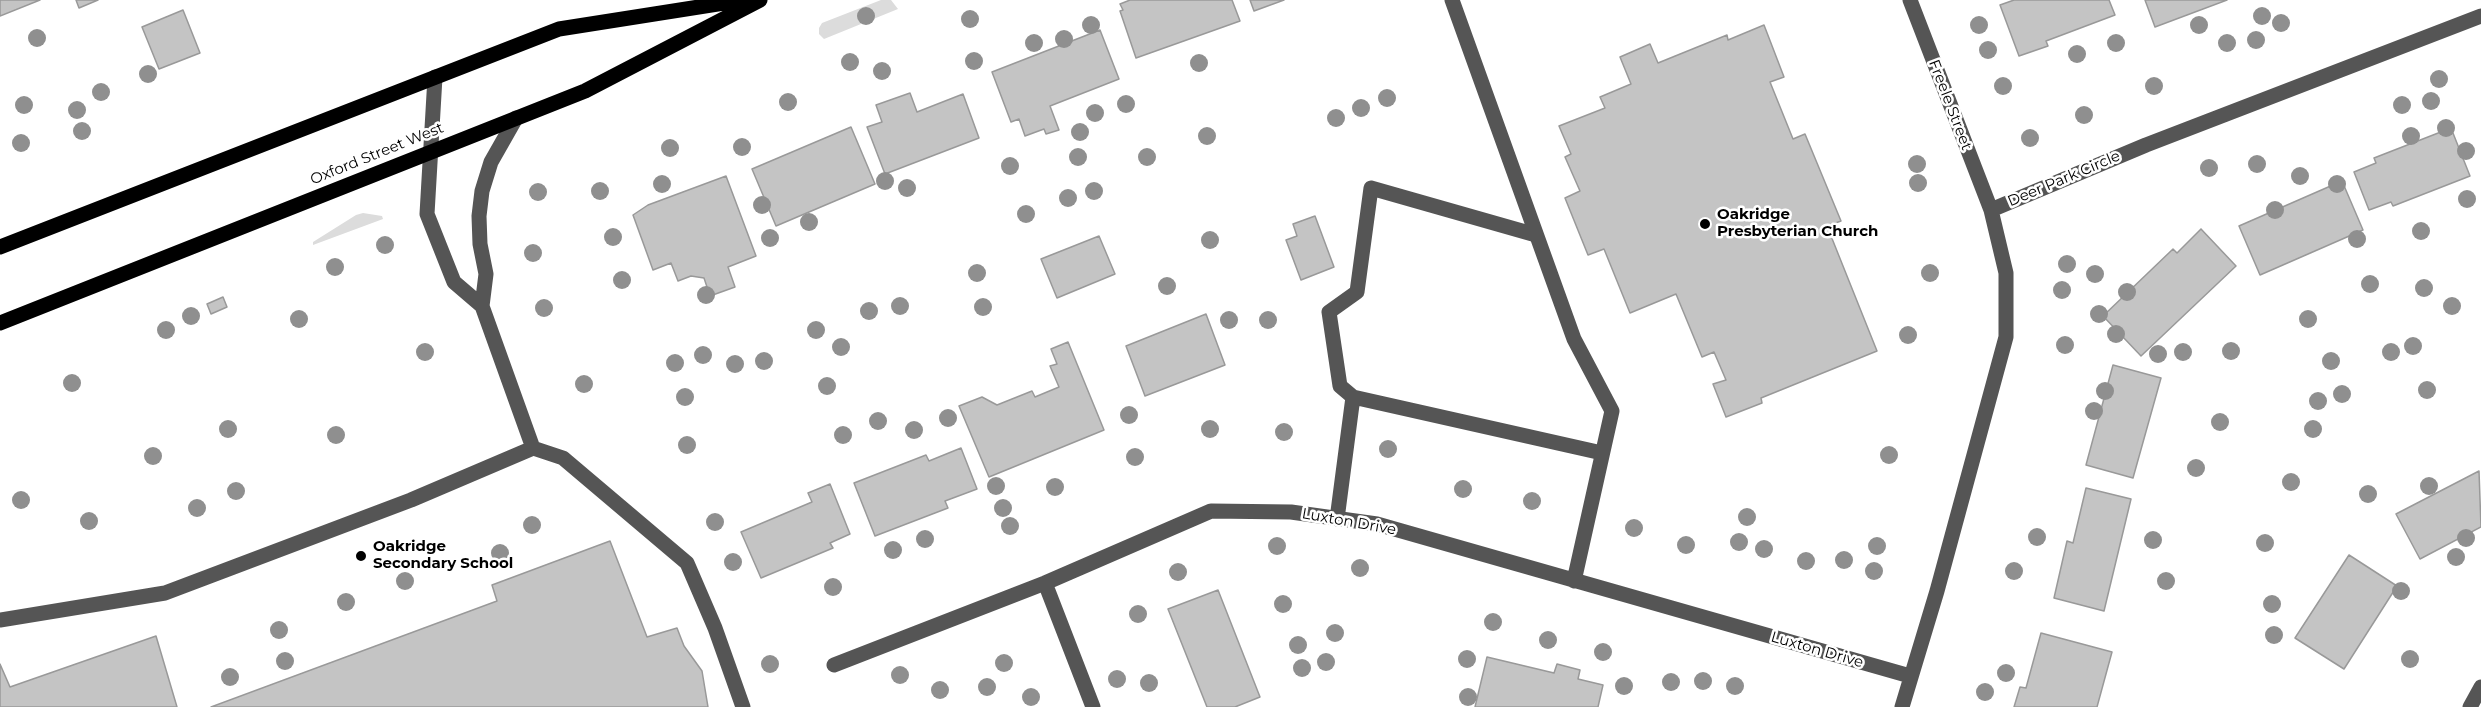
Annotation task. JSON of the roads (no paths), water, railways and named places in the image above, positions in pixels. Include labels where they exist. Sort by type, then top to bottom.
[{"type":"main road","points":[[0,247],[559,29],[743,0]]},
{"type":"main road","name":"Oxford Street West","points":[[0,323],[585,91],[760,0]]},
{"type":"street","points":[[1452,0],[1574,339],[1612,411],[1574,581]]},
{"type":"street","name":"Freele Street","points":[[1910,0],[1991,210]]},
{"type":"street","name":"Deer Park Circle","points":[[1902,707],[1937,591],[2006,337],[2006,273],[1991,210],[2146,144],[2481,16]]},
{"type":"street","points":[[435,77],[427,214],[454,282],[482,306]]},
{"type":"street","points":[[516,118],[491,162],[482,191],[478,216],[480,244],[486,274],[482,306],[532,448]]},
{"type":"street","points":[[1536,235],[1371,188],[1358,292],[1329,312],[1340,386],[1353,398],[1602,453]]},
{"type":"street","points":[[1337,519],[1353,398]]},
{"type":"street","points":[[1,616],[165,593],[411,500],[532,448],[563,458],[687,563],[715,628],[743,707]]},
{"type":"street","name":"Luxton Drive","points":[[834,665],[1045,583],[1211,511],[1291,512],[1377,524],[1910,676]]},
{"type":"street","points":[[1045,583],[1093,707]]},
{"type":"street","points":[[2470,707],[2481,687]]},
{"type":"place","name":"Oakridge Presbyterian Church","points":[[1705,224]]},
{"type":"place","name":"Oakridge Secondary School","points":[[361,556]]}]
